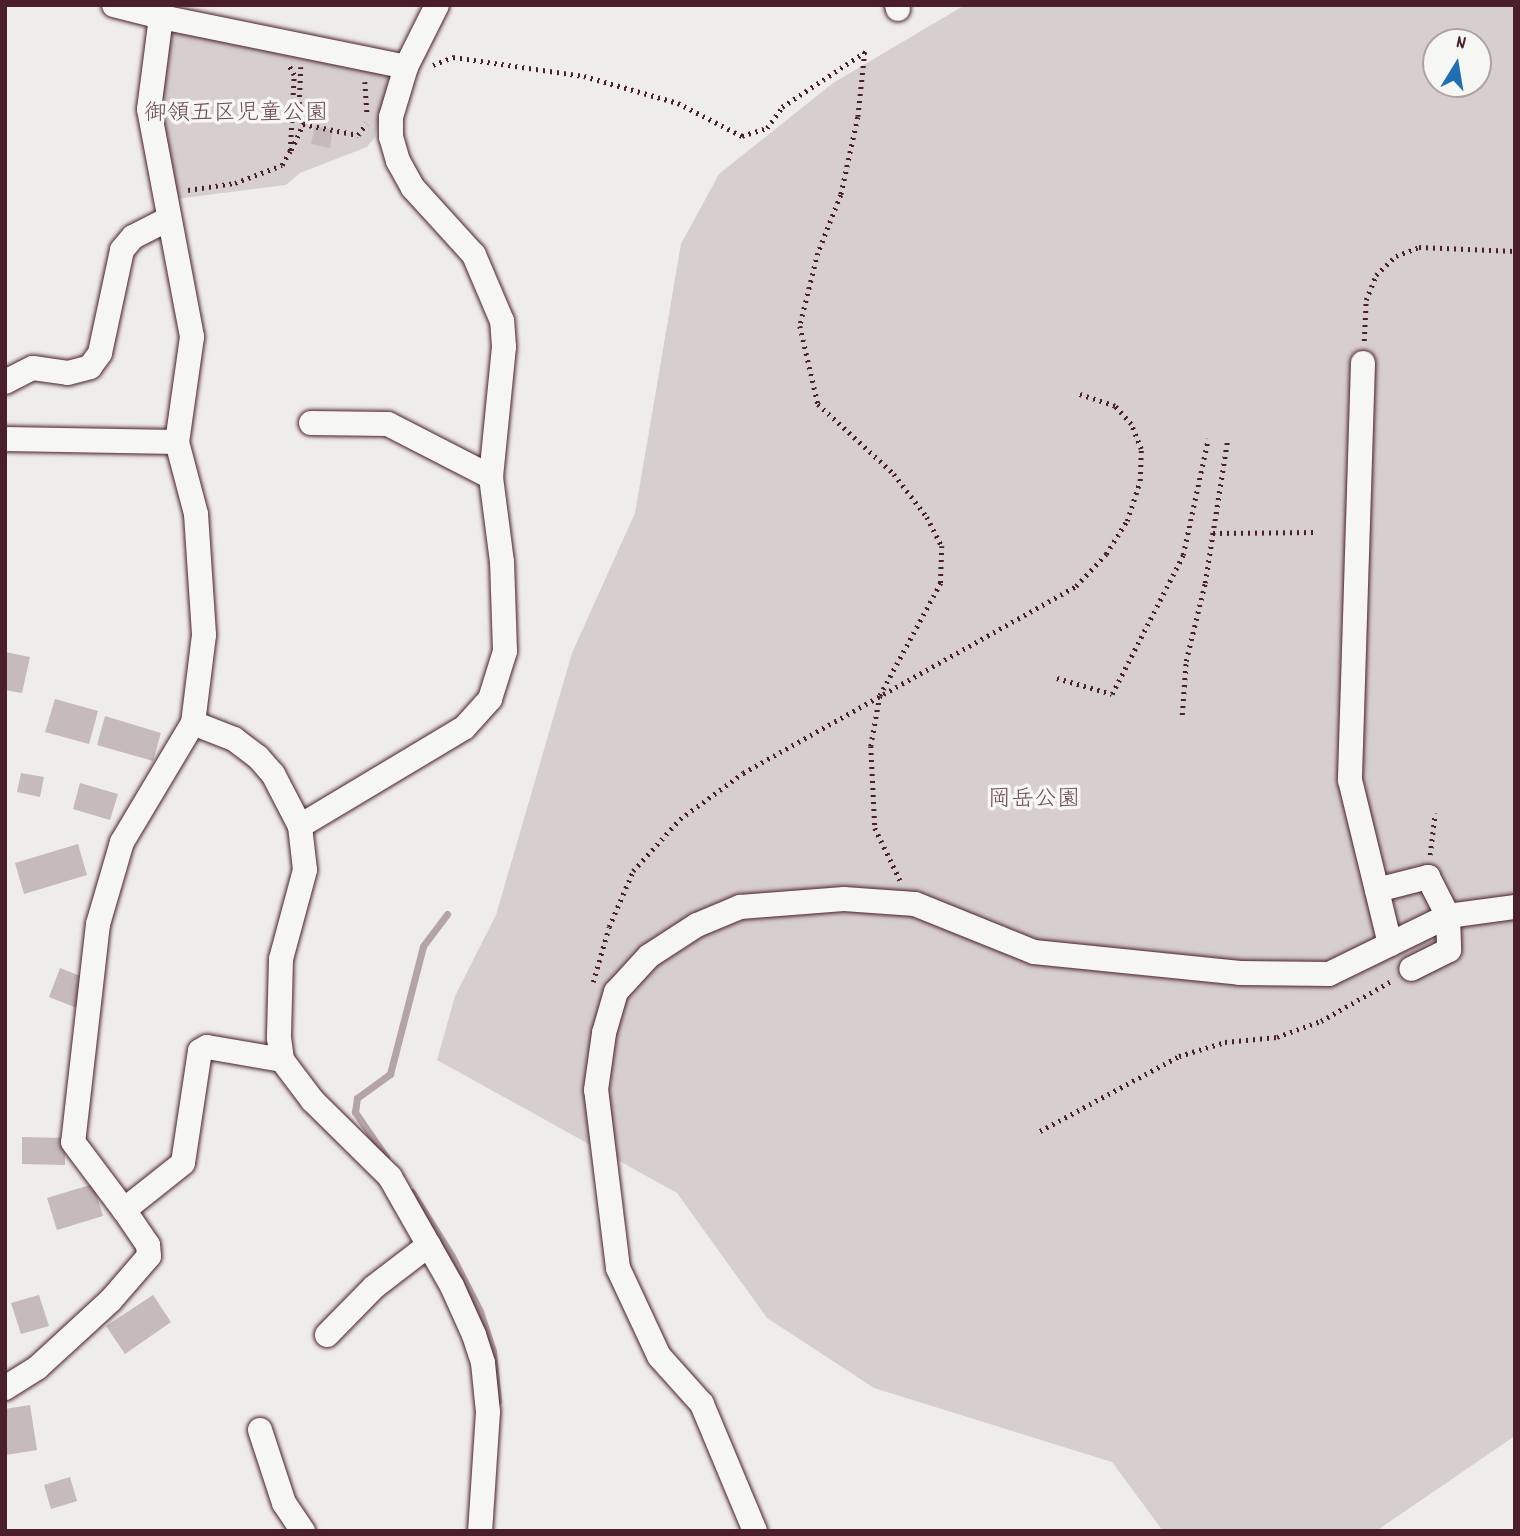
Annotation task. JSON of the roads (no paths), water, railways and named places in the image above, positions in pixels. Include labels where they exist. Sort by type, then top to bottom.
[{"type":"street","points":[[114,5],[406,67]]},
{"type":"street","points":[[300,826],[464,728],[490,699],[505,651],[502,562],[491,477],[504,347],[502,321],[474,255],[413,188],[398,161],[391,117],[406,67],[437,5]]},
{"type":"street","points":[[5,1388],[37,1368],[143,1266],[148,1245],[73,1142],[98,924],[122,842],[193,723],[204,635],[196,514],[177,442],[192,337],[149,109],[161,17]]},
{"type":"street","points":[[5,382],[33,369],[68,373],[90,367],[100,353],[122,250],[133,237],[168,219]]},
{"type":"street","points":[[1363,363],[1350,780],[1390,944]]},
{"type":"street","points":[[311,423],[388,424],[491,477]]},
{"type":"street","points":[[5,439],[177,442]]},
{"type":"street","points":[[193,723],[234,739],[258,757],[300,826],[305,870],[281,959],[282,1060],[313,1101],[390,1177],[429,1245],[483,1363],[488,1412],[480,1531]]},
{"type":"street","points":[[1377,890],[1428,877],[1448,916],[1449,950],[1411,969]]},
{"type":"street","points":[[755,1531],[702,1404],[659,1356],[618,1268],[596,1090],[604,1032],[616,992],[649,956],[697,925],[740,907],[844,899],[915,904],[1034,952],[1240,973],[1329,974],[1448,916],[1515,907]]},
{"type":"street","points":[[124,1210],[183,1163],[200,1051],[207,1047],[282,1060]]},
{"type":"street","points":[[327,1335],[374,1287],[429,1245]]},
{"type":"street","points":[[260,1430],[284,1503],[303,1531]]},
{"type":"waterway","points":[[386,1157],[355,1112],[357,1098],[390,1074],[423,946],[447,914]]},
{"type":"waterway","points":[[412,1192],[452,1256],[480,1311],[493,1351],[498,1401]]},
{"type":"park label","name":"御領五区児童公園","points":[[236,115]]},
{"type":"park label","name":"岡岳公園","points":[[1034,801]]}]
